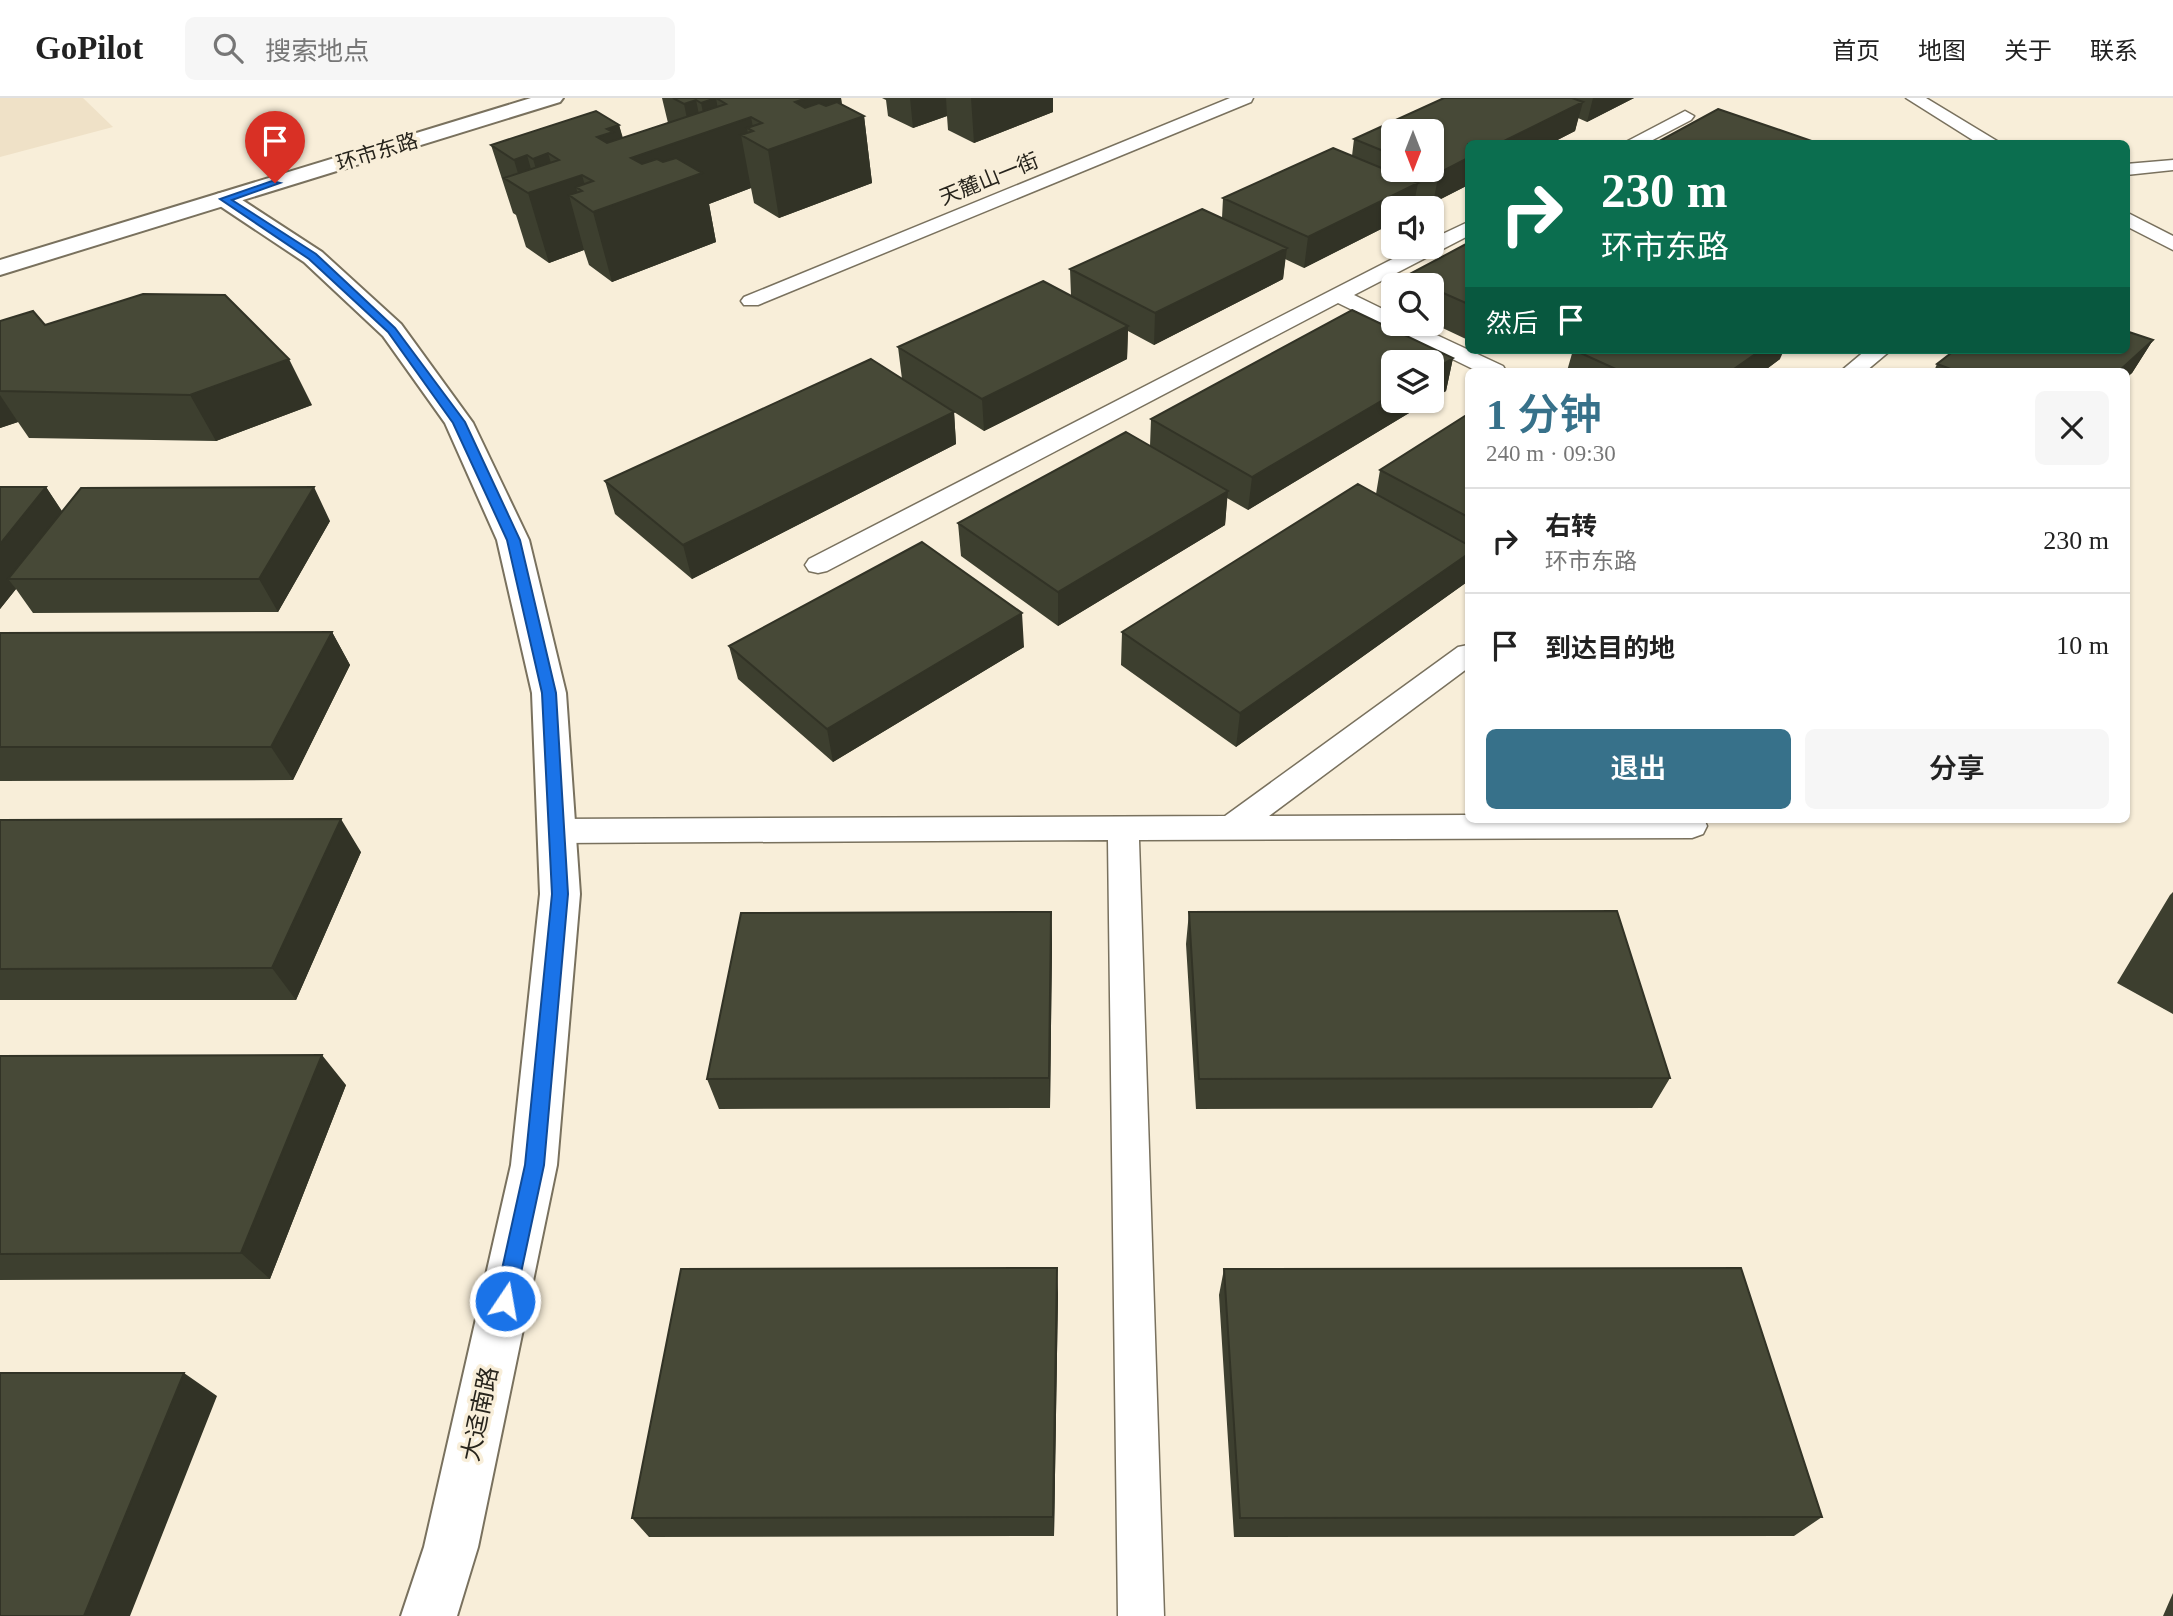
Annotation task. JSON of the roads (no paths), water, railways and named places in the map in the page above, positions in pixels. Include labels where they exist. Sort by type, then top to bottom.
[{"type":"street","name":"环市东路","points":[[0,268],[553,98]]},
{"type":"street","name":"大迳南路","points":[[225,199],[313,257],[392,330],[459,422],[513,540],[549,693],[560,894],[534,1165],[451,1547],[429,1616]]},
{"type":"lane","name":"天麓山一街","points":[[751,301],[1245,98]]},
{"type":"lane","points":[[1914,98],[1986,140]]},
{"type":"lane","points":[[1639,140],[1685,116]]},
{"type":"lane","points":[[2130,169],[2173,164]]},
{"type":"lane","points":[[2130,220],[2173,244]]},
{"type":"lane","points":[[1444,240],[1465,230]]},
{"type":"lane","points":[[818,565],[1408,259]]},
{"type":"lane","points":[[1337,295],[1381,316]]},
{"type":"lane","points":[[1422,336],[1489,368]]},
{"type":"lane","points":[[1856,368],[1875,354]]},
{"type":"lane","points":[[1234,827],[1465,655]]},
{"type":"lane","points":[[1123,827],[1141,1616]]},
{"type":"lane","points":[[557,831],[1692,827]]}]
